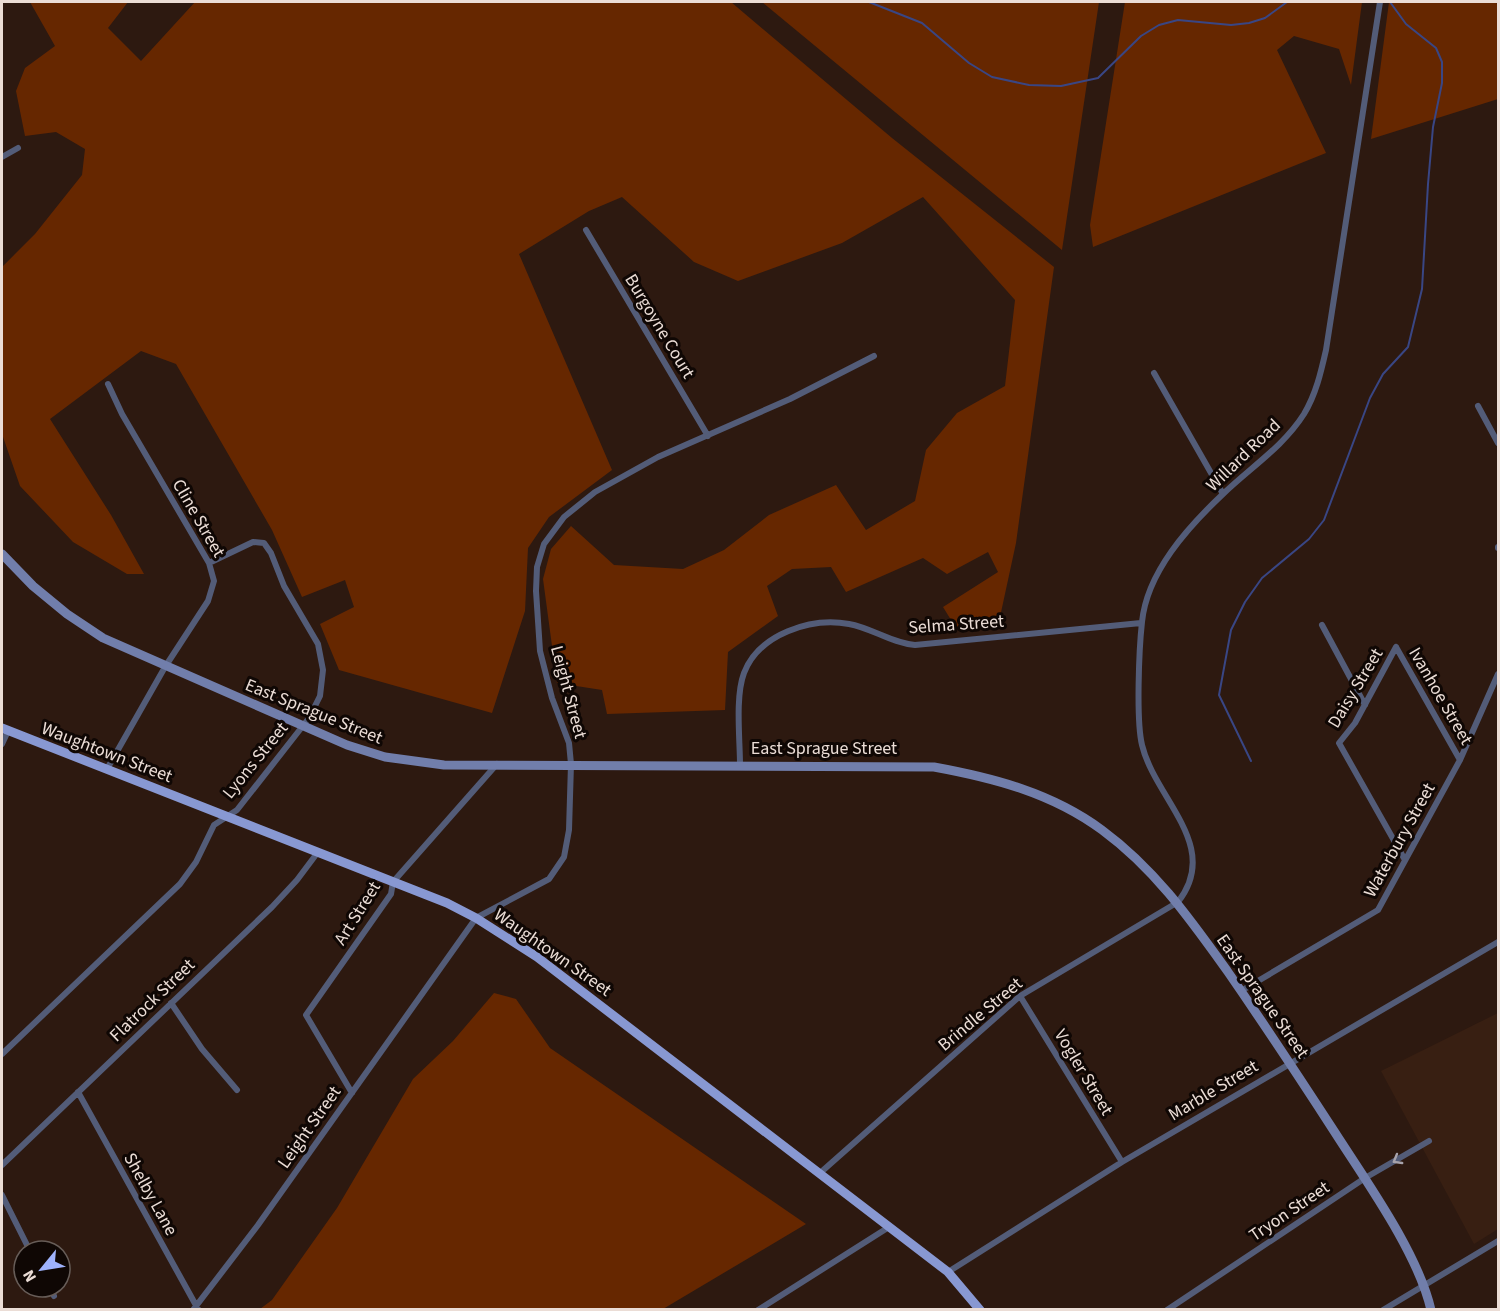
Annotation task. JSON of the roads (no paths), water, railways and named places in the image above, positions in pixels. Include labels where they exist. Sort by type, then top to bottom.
[{"type":"main road","name":"Waughtown Street","points":[[5,729],[393,882],[476,918],[537,957],[948,1272],[980,1310]]},
{"type":"street","name":"Willard Road","points":[[1178,902],[1193,876],[1192,852],[1183,825],[1151,768],[1141,742],[1142,623],[1146,600],[1161,568],[1223,494],[1280,445],[1304,413],[1315,391],[1326,350],[1380,2]]},
{"type":"street","points":[[2,158],[18,148]]},
{"type":"street","name":"Burgoyne Court","points":[[586,230],[708,436]]},
{"type":"street","name":"Leight Street","points":[[196,1308],[476,918],[549,879],[564,857],[569,830],[571,764],[569,743],[552,698],[540,651],[537,567],[544,544],[564,517],[595,492],[658,457],[825,382],[874,356]]},
{"type":"street","points":[[1154,373],[1223,494]]},
{"type":"street","name":"Cline Street","points":[[107,769],[213,589],[213,572],[209,563],[122,414],[108,384]]},
{"type":"street","points":[[1478,406],[1498,444]]},
{"type":"street","name":"Lyons Street","points":[[2,1054],[180,884],[196,862],[214,825],[237,810],[302,727],[320,696],[323,677],[321,653],[314,634],[284,586],[271,553],[264,543],[253,542],[209,563]]},
{"type":"street","name":"East Sprague Street","points":[[2,554],[33,586],[87,628],[165,667],[302,727],[385,757],[444,765],[934,767],[1012,784],[1050,800],[1101,830],[1153,873],[1178,902],[1289,1062],[1365,1179],[1425,1285],[1431,1310]]},
{"type":"street","name":"Selma Street","points":[[740,765],[743,675],[750,660],[761,648],[799,627],[820,622],[844,623],[904,644],[915,645],[1142,623]]},
{"type":"street","points":[[1322,625],[1365,705]]},
{"type":"street","name":"Daisy Street","points":[[1396,647],[1355,723],[1339,743],[1405,860]]},
{"type":"street","name":"Ivanhoe Street","points":[[1396,647],[1460,760]]},
{"type":"street","name":"Waterbury Street","points":[[1241,991],[1378,910],[1460,760],[1498,674]]},
{"type":"street","points":[[2,744],[5,729]]},
{"type":"street","name":"Art Street","points":[[352,1093],[306,1015],[391,894],[393,882],[498,764]]},
{"type":"street","name":"Flatrock Street","points":[[2,1165],[272,907],[297,880],[318,852]]},
{"type":"street","name":"Brindle Street","points":[[820,1173],[1020,996],[1178,902]]},
{"type":"street","name":"Marble Street","points":[[948,1272],[1122,1162],[1289,1062],[1498,942]]},
{"type":"street","name":"Vogler Street","points":[[1020,996],[1122,1162]]},
{"type":"street","points":[[171,1003],[202,1049],[237,1090]]},
{"type":"street","name":"Shelby Lane","points":[[78,1092],[196,1308]]},
{"type":"street","name":"Tryon Street","points":[[1167,1310],[1365,1179],[1429,1141]]},
{"type":"street","points":[[2,1195],[24,1239]]},
{"type":"street","points":[[758,1310],[889,1227]]},
{"type":"street","points":[[1383,1310],[1498,1241]]},
{"type":"waterway","points":[[869,2],[922,23],[969,63],[992,77],[1029,85],[1061,86],[1098,78],[1141,36],[1159,25],[1178,20],[1231,25],[1249,23],[1265,18],[1287,2]]},
{"type":"waterway","points":[[1251,761],[1219,695],[1231,630],[1245,602],[1262,578],[1309,539],[1324,520],[1370,398],[1383,374],[1408,347],[1422,289],[1433,127],[1442,83],[1442,62],[1436,48],[1406,24],[1390,2]]}]
